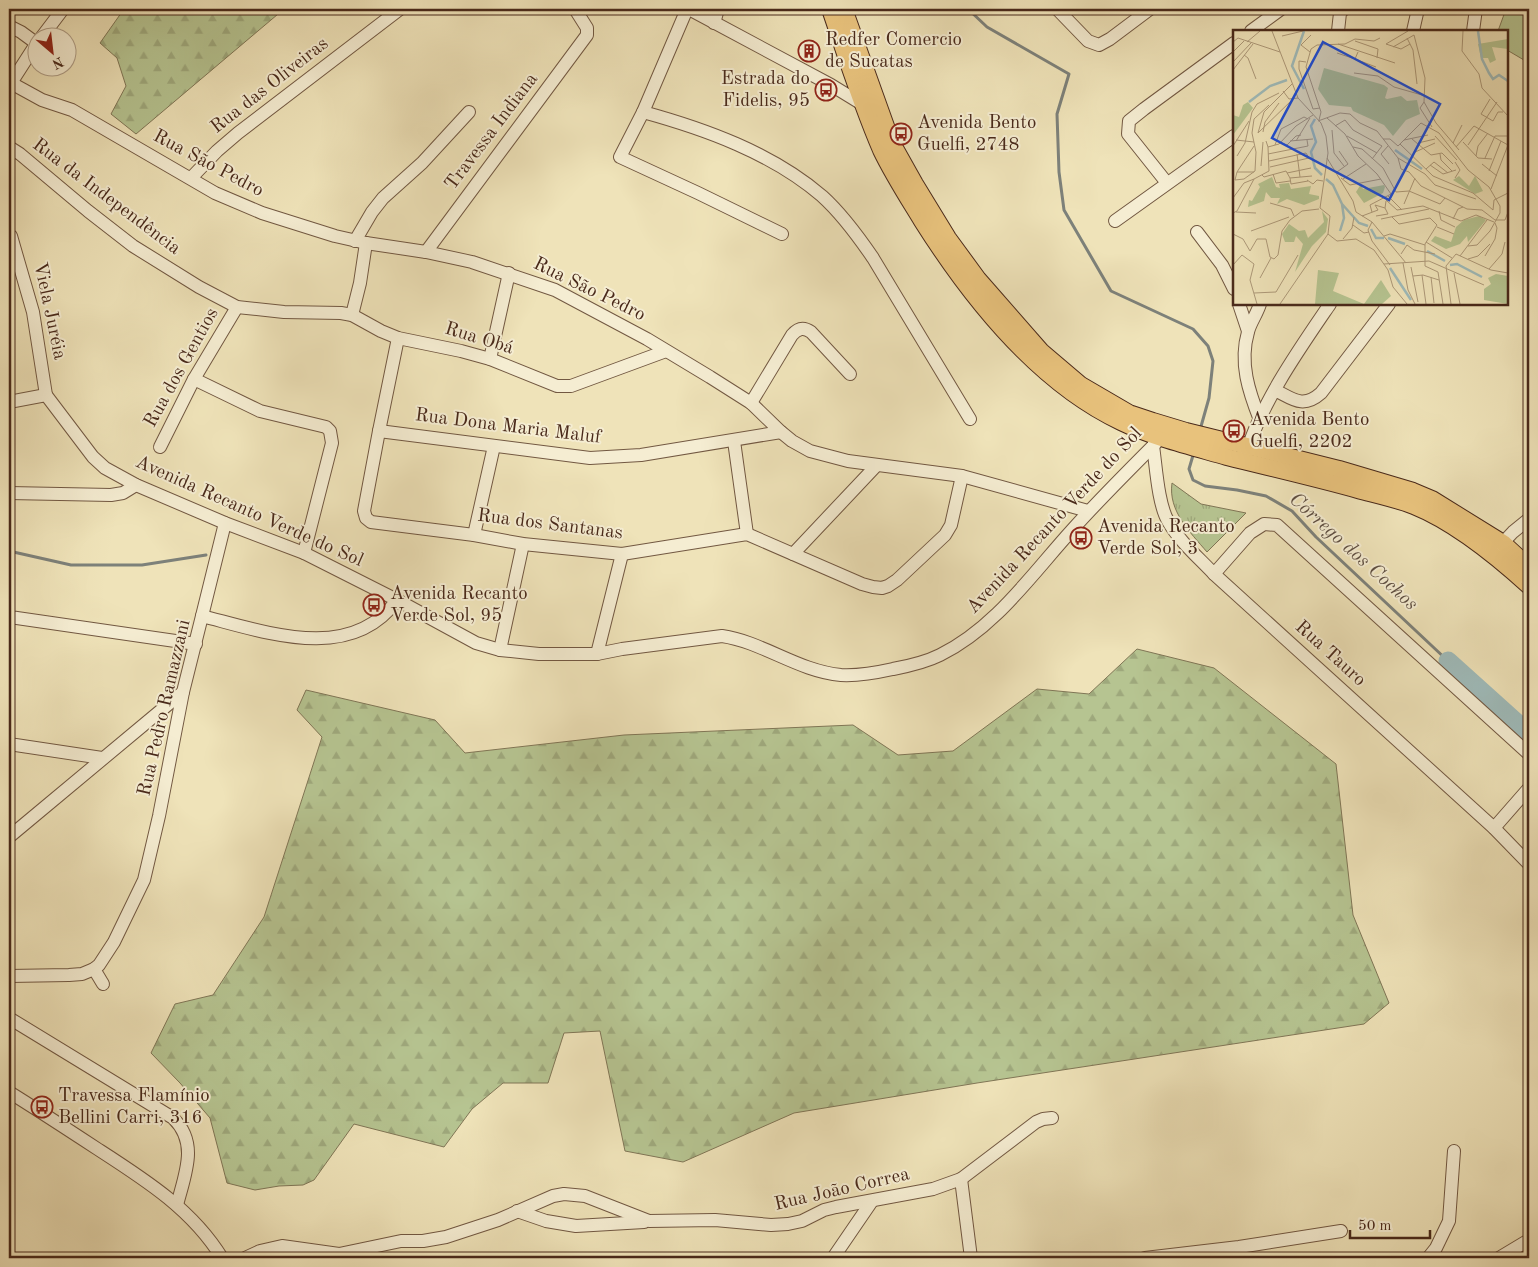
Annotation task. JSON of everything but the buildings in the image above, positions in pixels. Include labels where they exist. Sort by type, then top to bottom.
[{"type":"main road","points":[[830,9],[869,102],[948,238],[978,279],[1042,351],[1088,389],[1129,413],[1160,436],[1185,438],[1246,453],[1338,468],[1413,491],[1432,499],[1498,548],[1529,568]]},
{"type":"main road","points":[[844,9],[869,102]]},
{"type":"main road","points":[[1498,548],[1529,586]]},
{"type":"street","points":[[48,28],[63,9]]},
{"type":"street","name":"Rua das Oliveiras","points":[[191,178],[238,132],[400,9]]},
{"type":"street","name":"Travessa Indiana","points":[[426,252],[587,35],[587,28],[575,9]]},
{"type":"street","points":[[782,234],[620,157],[643,112],[688,9],[822,80],[869,102]]},
{"type":"street","points":[[714,23],[718,9]]},
{"type":"street","points":[[1057,9],[1088,42],[1099,45],[1150,9]]},
{"type":"street","points":[[1252,30],[1281,9]]},
{"type":"street","points":[[1338,30],[1340,13],[1344,9]]},
{"type":"street","points":[[1413,30],[1418,9]]},
{"type":"street","points":[[1473,30],[1476,9]]},
{"type":"street","points":[[9,26],[28,36]]},
{"type":"street","points":[[1167,183],[1128,134],[1129,121],[1233,44]]},
{"type":"street","name":"Rua São Pedro","points":[[28,57],[11,83],[42,100],[72,110],[215,193],[262,214],[303,227],[361,242],[426,252],[472,262],[555,290],[647,339],[751,403],[781,432],[796,444],[810,451],[876,466],[962,476],[1088,511]]},
{"type":"street","points":[[352,316],[360,283],[361,242],[372,212],[382,198],[422,163],[469,112]]},
{"type":"street","points":[[643,112],[695,128],[761,155],[821,195],[860,237],[970,419]]},
{"type":"street","points":[[1115,220],[1233,137]]},
{"type":"street","name":"Rua da Independência","points":[[9,147],[134,246],[199,287],[237,307],[284,312],[341,312],[352,316]]},
{"type":"street","points":[[1197,232],[1222,265],[1233,287]]},
{"type":"street","name":"Viela Juréia","points":[[12,236],[33,312],[46,395]]},
{"type":"street","points":[[490,359],[509,273]]},
{"type":"street","points":[[1239,305],[1248,331]]},
{"type":"street","points":[[1260,305],[1248,331],[1245,357],[1246,379],[1260,420]]},
{"type":"street","points":[[1246,453],[1275,390],[1329,305]]},
{"type":"street","points":[[1275,390],[1304,402],[1313,400],[1321,393],[1388,305]]},
{"type":"street","name":"Rua dos Gentios","points":[[160,446],[194,379],[237,307]]},
{"type":"street","name":"Rua Obá","points":[[352,316],[398,338],[490,359],[557,386],[572,386],[666,350]]},
{"type":"street","points":[[751,403],[792,335],[801,328],[812,332],[850,374]]},
{"type":"street","points":[[379,431],[398,338]]},
{"type":"street","points":[[194,379],[260,412],[326,428],[330,432],[332,443],[304,552]]},
{"type":"street","points":[[9,402],[46,395]]},
{"type":"street","name":"Avenida Recanto Verde do Sol","points":[[46,395],[93,457],[105,468],[136,485],[225,523],[304,552],[476,643],[500,650],[539,654],[597,654],[622,648],[722,636],[737,638],[790,661],[839,675],[863,675],[904,667],[939,656],[979,630],[997,613],[1088,511],[1160,436]]},
{"type":"street","name":"Rua Dona Maria Maluf","points":[[379,431],[590,458],[641,455],[781,432]]},
{"type":"street","name":"Rua dos Santanas","points":[[379,431],[364,511],[366,518],[371,522],[474,535],[523,544],[622,554],[748,534]]},
{"type":"street","name":"Rua Tauro","points":[[1160,436],[1162,505],[1167,520],[1177,536],[1214,574],[1494,828],[1529,864]]},
{"type":"street","points":[[734,441],[748,534],[862,584],[873,587],[882,588],[897,580],[945,535],[951,525],[962,476]]},
{"type":"street","points":[[474,535],[494,446]]},
{"type":"street","points":[[793,554],[876,466]]},
{"type":"street","points":[[9,493],[111,495],[123,493],[136,485]]},
{"type":"street","points":[[1498,548],[1529,519]]},
{"type":"street","points":[[202,616],[225,523]]},
{"type":"street","points":[[1214,574],[1250,533],[1264,524],[1277,524],[1529,754]]},
{"type":"street","points":[[500,650],[523,544]]},
{"type":"street","points":[[597,654],[622,554]]},
{"type":"street","name":"Rua Pedro Ramazzani","points":[[94,969],[105,958],[114,942],[144,880],[159,816],[183,692],[202,616],[278,635],[326,639],[350,635],[365,628],[390,610],[397,600]]},
{"type":"street","points":[[9,617],[196,644]]},
{"type":"street","points":[[9,837],[183,692]]},
{"type":"street","points":[[12,748],[102,758]]},
{"type":"street","points":[[1494,828],[1529,788]]},
{"type":"street","points":[[9,976],[82,974],[94,969],[103,984]]},
{"type":"street","points":[[9,1018],[173,1118],[179,1124],[185,1133],[188,1155],[178,1204]]},
{"type":"street","points":[[9,1092],[120,1163],[178,1204],[198,1224],[222,1258]]},
{"type":"street","name":"Rua João Correa","points":[[517,1211],[546,1221],[576,1226],[649,1221],[715,1220],[771,1225],[788,1224],[802,1221],[824,1210],[933,1189],[961,1179],[1036,1122],[1052,1118]]},
{"type":"street","points":[[1428,1258],[1436,1248],[1449,1221],[1454,1151]]},
{"type":"street","points":[[961,1179],[971,1258]]},
{"type":"street","name":"Rua João Correa","points":[[245,1258],[260,1251],[282,1246],[339,1254],[401,1242],[438,1238],[498,1220],[553,1196],[575,1194],[585,1196],[649,1221]]},
{"type":"street","points":[[833,1258],[872,1201]]},
{"type":"street","points":[[1144,1258],[1239,1247],[1341,1231]]},
{"type":"street","points":[[1499,1258],[1529,1240]]},
{"type":"green space","points":[[124,9],[284,9],[136,134],[111,114],[126,86],[117,58],[100,43]]},
{"type":"green space","points":[[1506,9],[1529,9],[1529,63],[1508,51],[1508,30],[1498,30]]},
{"type":"green space","points":[[1172,483],[1201,504],[1246,513],[1207,552],[1187,529],[1177,512],[1173,503]]},
{"type":"green space","points":[[1137,649],[1214,668],[1336,764],[1353,915],[1389,1003],[1364,1024],[794,1113],[683,1162],[625,1151],[600,1031],[564,1033],[548,1083],[503,1083],[472,1109],[444,1147],[354,1124],[314,1180],[303,1185],[255,1190],[227,1183],[210,1118],[151,1053],[175,1004],[213,995],[264,917],[322,737],[297,710],[306,690],[435,720],[465,753],[624,735],[853,725],[898,755],[953,751],[1037,689],[1089,694]]},
{"type":"waterway","points":[[968,9],[987,27],[1069,74],[1057,114],[1059,172],[1064,210],[1111,291],[1193,329],[1208,346],[1213,361],[1209,398],[1200,430]]},
{"type":"waterway","name":"Córrego dos Cochos","points":[[1194,452],[1189,469],[1193,480],[1205,486],[1266,496],[1292,511],[1316,537],[1448,661]]},
{"type":"waterway","points":[[9,551],[71,565],[142,565],[206,555]]},
{"type":"waterway","points":[[1448,661],[1529,734]]},
{"type":"place","name":"Redfer Comercio de Sucatas","points":[[809,51]]},
{"type":"place","name":"Estrada do Fidelis, 95","points":[[826,90]]},
{"type":"place","name":"Avenida Bento Guelfi, 2748","points":[[901,134]]},
{"type":"place","name":"Avenida Bento Guelfi, 2202","points":[[1234,431]]},
{"type":"place","name":"Avenida Recanto Verde Sol, 3","points":[[1081,538]]},
{"type":"place","name":"Avenida Recanto Verde Sol, 95","points":[[374,605]]},
{"type":"place","name":"Travessa Flamínio Bellini Carri, 316","points":[[42,1107]]}]
